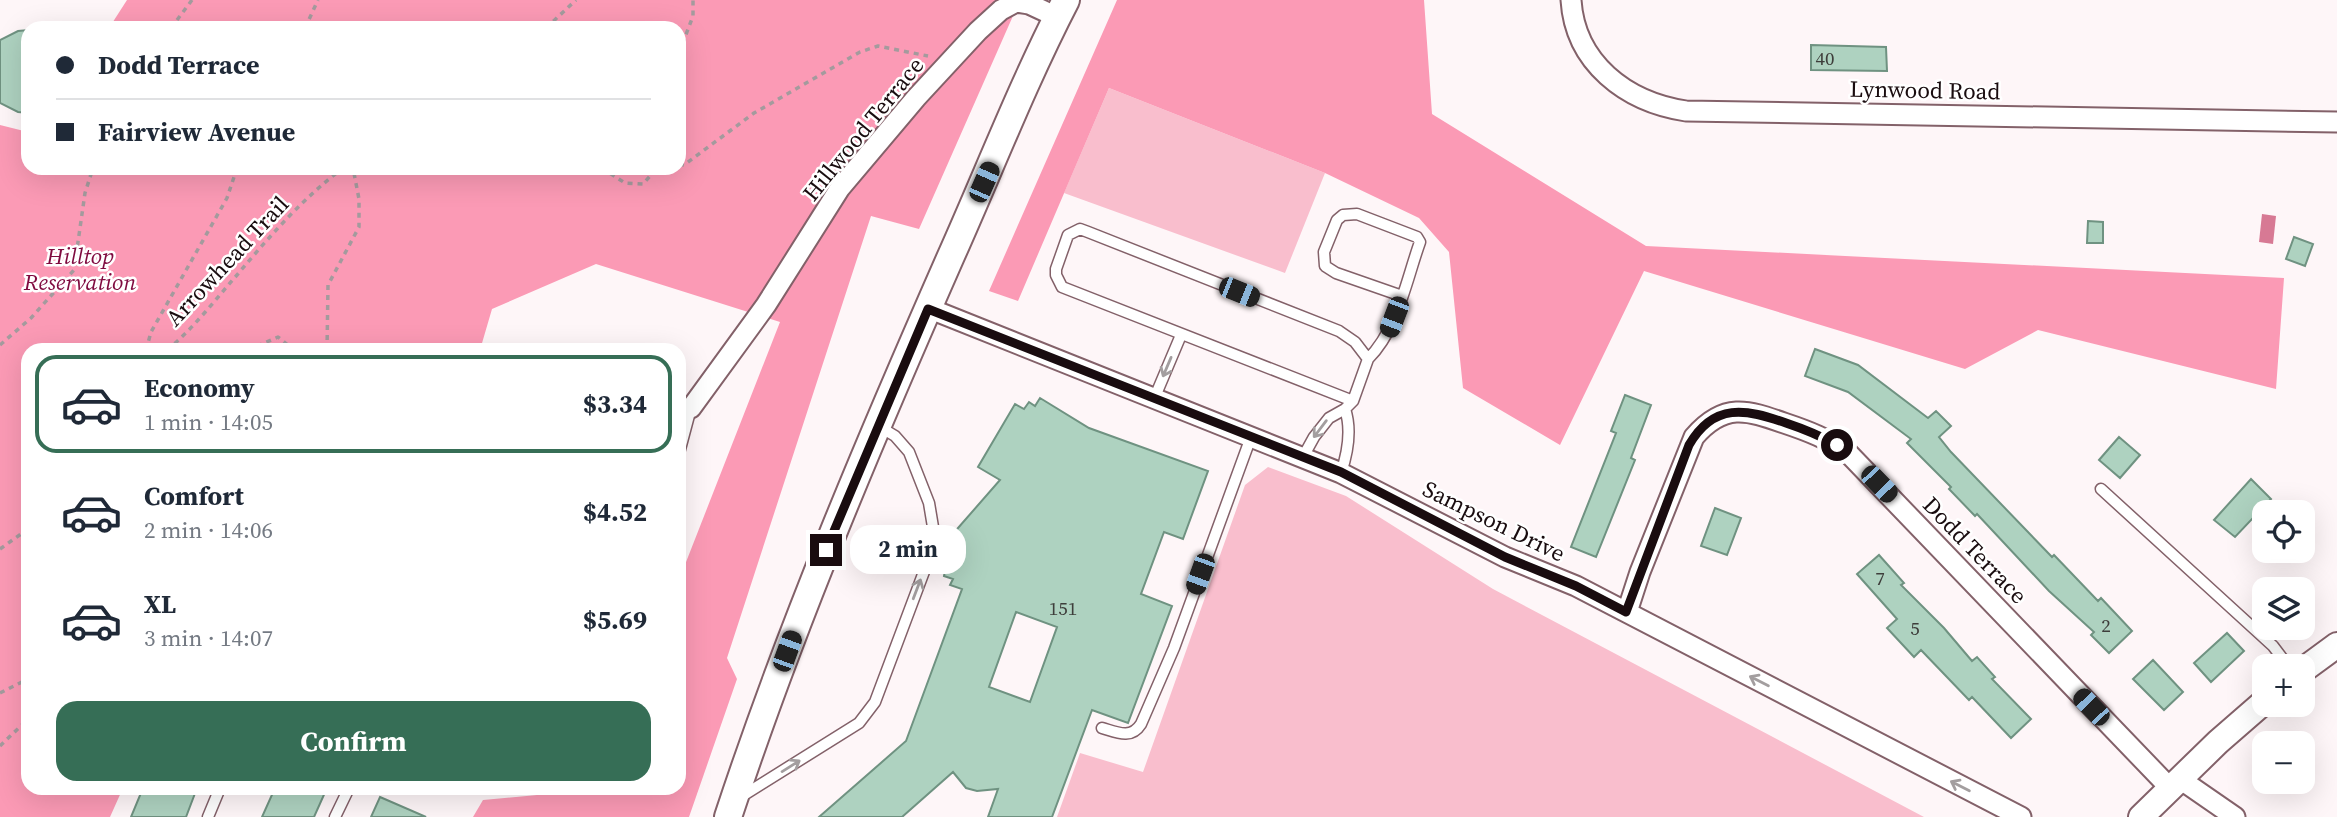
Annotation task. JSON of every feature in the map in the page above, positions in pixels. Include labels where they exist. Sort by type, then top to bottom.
[{"type":"main road","points":[[731,810],[796,626],[878,426],[1062,8]]},
{"type":"street","name":"Lynwood Road","points":[[1571,0],[1579,39],[1596,65],[1614,82],[1635,96],[1677,109],[2337,122]]},
{"type":"street","name":"Hillwood Terrace","points":[[686,405],[766,305],[841,188],[916,98],[978,31],[1001,10],[1017,2],[1062,8]]},
{"type":"street","name":"Sampson Drive","points":[[928,309],[1341,472],[1505,557],[1576,586],[2021,817]]},
{"type":"street","name":"Dodd Terrace","points":[[1626,612],[1694,437],[1709,422],[1719,417],[1741,411],[1753,412],[1814,433],[1849,454],[2175,783],[2235,817]]},
{"type":"street","points":[[2315,661],[2337,645]]},
{"type":"street","points":[[2141,817],[2252,713]]},
{"type":"lane","points":[[1341,472],[1346,458],[1349,405],[1368,359],[1385,340],[1402,296],[1420,242],[1417,237],[1357,214],[1343,215],[1337,220],[1324,252],[1325,266],[1336,273],[1402,296]]},
{"type":"lane","points":[[1349,405],[1062,287],[1056,269],[1069,234],[1080,229],[1339,331],[1355,342],[1368,359]]},
{"type":"lane","points":[[1154,399],[1181,335]]},
{"type":"lane","points":[[1303,457],[1329,418],[1349,405]]},
{"type":"lane","points":[[731,810],[859,723],[875,702],[931,553],[933,527],[929,503],[909,452],[895,436],[878,426]]},
{"type":"lane","points":[[1102,728],[1124,735],[1137,730],[1174,648],[1251,437]]},
{"type":"lane","points":[[2101,489],[2279,654]]},
{"type":"lane","points":[[208,817],[217,795]]},
{"type":"lane","points":[[335,817],[346,795]]},
{"type":"path","points":[[176,21],[192,0]]},
{"type":"path","points":[[308,21],[318,0]]},
{"type":"path","points":[[553,21],[576,0]]},
{"type":"path","points":[[686,34],[693,16],[693,0]]},
{"type":"path","points":[[686,164],[754,114],[860,51],[878,46],[926,57],[936,53]]},
{"type":"path","points":[[0,345],[31,318],[75,270],[85,193],[91,175]]},
{"type":"path","points":[[148,343],[227,198],[235,175]]},
{"type":"path","name":"Arrowhead Trail","points":[[174,343],[212,304],[267,240],[334,175]]},
{"type":"path","points":[[327,343],[328,285],[359,228],[359,199],[354,175]]},
{"type":"path","points":[[612,175],[625,183],[643,184],[651,175]]},
{"type":"path","points":[[264,343],[278,337],[285,343]]},
{"type":"path","points":[[0,548],[21,534]]},
{"type":"path","points":[[0,693],[21,682]]},
{"type":"path","points":[[0,746],[21,726]]},
{"type":"shaded area","points":[[1109,88],[1325,173],[1285,273],[1064,193]]},
{"type":"shaded area","points":[[2262,214],[2276,216],[2273,244],[2259,242]]},
{"type":"shaded area","points":[[1268,467],[1346,496],[1493,589],[1924,817],[1057,817],[1080,753],[1143,772],[1245,485]]},
{"type":"green space","name":"Hilltop Reservation","points":[[127,0],[1020,0],[919,229],[871,216],[727,658],[737,679],[689,817],[473,817],[483,800],[537,795],[686,795],[686,562],[780,322],[596,264],[492,309],[482,343],[21,343],[21,795],[120,795],[110,817],[0,817],[0,125],[21,130],[21,175],[686,175],[686,21],[114,21]]},
{"type":"green space","points":[[1117,0],[1424,0],[1432,114],[1646,246],[2284,278],[2276,389],[2038,330],[1965,369],[1644,271],[1560,445],[1463,388],[1449,252],[1419,218],[1325,173],[1109,88],[1018,301],[989,291]]},
{"type":"building","points":[[21,31],[21,112],[0,103],[0,40]]},
{"type":"building","points":[[1811,45],[1886,47],[1887,71],[1811,70]]},
{"type":"building","points":[[2088,221],[2103,222],[2103,243],[2087,243]]},
{"type":"building","points":[[2294,237],[2313,244],[2305,266],[2286,259]]},
{"type":"building","points":[[1815,349],[1858,365],[1928,418],[1936,411],[1951,426],[1939,437],[1951,452],[2052,557],[2054,555],[2098,601],[2101,598],[2132,631],[2109,653],[2091,635],[2094,632],[2049,591],[1977,514],[1975,516],[1949,489],[1951,487],[1907,443],[1911,439],[1848,392],[1805,376]]},
{"type":"building","points":[[1625,395],[1651,405],[1631,458],[1635,460],[1596,557],[1571,547],[1616,433],[1611,431]]},
{"type":"building","points":[[1040,398],[1089,428],[1208,471],[1183,539],[1164,532],[1141,594],[1172,606],[1128,723],[1092,710],[1052,817],[988,817],[998,789],[977,791],[966,788],[953,772],[902,817],[819,817],[906,741],[962,589],[950,585],[953,579],[944,576],[951,536],[1000,480],[978,467],[1015,404],[1024,409],[1029,402],[1035,406]],"holes":[[[1016,612],[1057,627],[1030,702],[989,687]]]},
{"type":"building","points":[[2119,437],[2140,455],[2120,478],[2099,460]]},
{"type":"building","points":[[2251,479],[2271,499],[2252,500],[2252,519],[2235,537],[2214,520]]},
{"type":"building","points":[[1715,508],[1741,518],[1727,555],[1701,546]]},
{"type":"building","points":[[1879,555],[1904,583],[1901,585],[1972,661],[1977,657],[1995,677],[1992,679],[2031,719],[2011,738],[1972,697],[1969,700],[1921,650],[1914,657],[1887,628],[1897,619],[1857,574]]},
{"type":"building","points":[[2227,633],[2244,651],[2211,682],[2194,663]]},
{"type":"building","points":[[2153,660],[2183,692],[2164,710],[2133,679]]},
{"type":"building","points":[[140,795],[194,795],[186,817],[131,817]]},
{"type":"building","points":[[272,795],[324,795],[314,817],[262,817]]},
{"type":"building","points":[[380,797],[426,817],[371,817]]},
{"type":"route","points":[[826,550],[928,309],[1341,472],[1505,557],[1576,586],[1626,612],[1689,445],[1709,422],[1730,413],[1753,412],[1814,433],[1837,445]]}]
